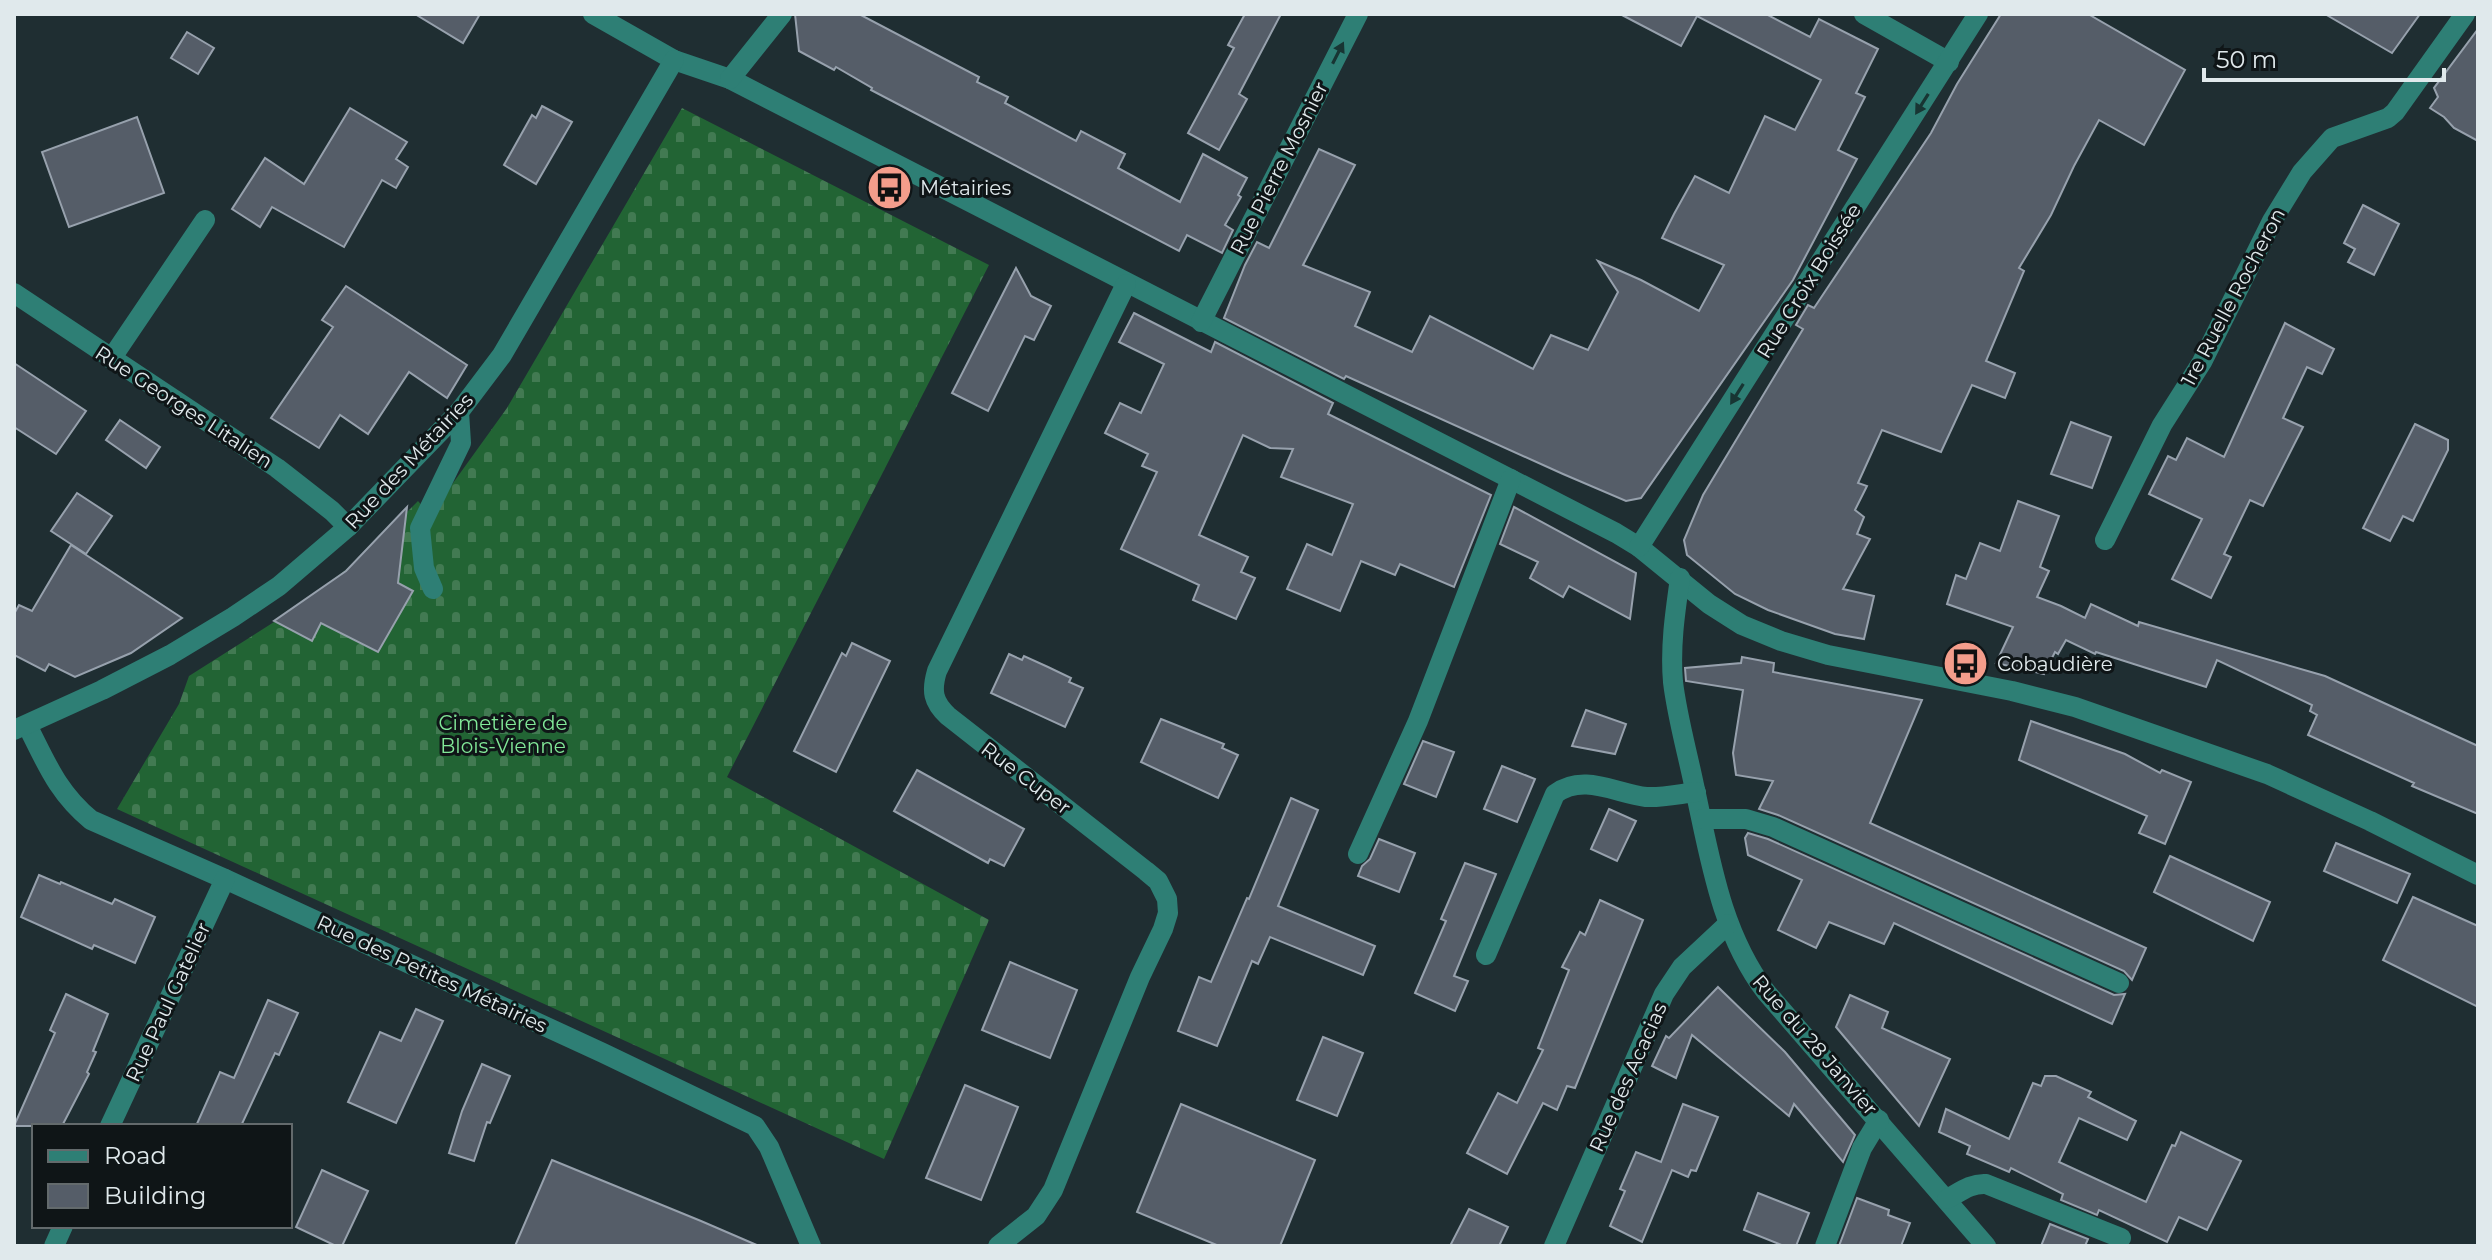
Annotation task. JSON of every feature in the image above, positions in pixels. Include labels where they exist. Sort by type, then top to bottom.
[{"type":"street","points":[[593,14],[674,60],[730,79],[1639,547],[1709,604],[1742,625],[1828,655],[2012,691],[2125,723],[2267,774],[2478,875]]},
{"type":"street","points":[[730,79],[782,14]]},
{"type":"street","name":"Rue Pierre Mosnier","points":[[1201,322],[1358,14]]},
{"type":"street","points":[[1864,14],[1949,62]]},
{"type":"street","name":"Rue Croix Boissée","points":[[1639,547],[1978,14]]},
{"type":"street","name":"1re Ruelle Rocheron","points":[[2105,540],[2162,425],[2202,362],[2272,221],[2302,172],[2332,138],[2369,126],[2395,112],[2465,14]]},
{"type":"street","name":"Rue des Métairies","points":[[21,727],[129,676],[233,617],[279,586],[348,527],[459,412],[502,355],[674,60]]},
{"type":"street","points":[[111,359],[205,220]]},
{"type":"street","name":"Rue Cuper","points":[[998,1246],[1036,1216],[1053,1190],[1140,977],[1163,929],[1168,906],[1164,890],[1146,871],[938,707],[932,686],[1126,284]]},
{"type":"street","name":"Rue Georges Litalien","points":[[14,293],[277,468],[348,527]]},
{"type":"street","points":[[433,589],[424,568],[420,528],[461,443],[459,412]]},
{"type":"street","points":[[1358,854],[1418,721],[1511,479]]},
{"type":"street","name":"Rue du 28 Janvier","points":[[1680,578],[1672,631],[1673,682],[1715,879],[1728,924],[1741,954],[1766,992],[1986,1246]]},
{"type":"street","name":"Rue des Petites Métairies","points":[[21,727],[72,804],[91,820],[745,1120],[762,1135],[769,1147],[811,1246]]},
{"type":"street","points":[[1486,955],[1555,794],[1566,786],[1577,784],[1646,797],[1696,792]]},
{"type":"street","points":[[1702,819],[1746,819],[1773,827],[2119,983]]},
{"type":"street","name":"Rue Paul Gatelier","points":[[111,1124],[225,879]]},
{"type":"street","name":"Rue des Acacias","points":[[1554,1246],[1664,994],[1682,967],[1728,924]]},
{"type":"street","points":[[1825,1246],[1862,1148],[1879,1120]]},
{"type":"street","points":[[1947,1199],[1977,1183],[1986,1184],[2121,1238]]},
{"type":"green space","name":"Cimetière de Blois-Vienne","points":[[682,108],[989,265],[727,777],[989,920],[884,1159],[117,809],[179,704],[189,676],[296,608],[360,559],[418,501],[430,515],[507,408]]},
{"type":"building","points":[[415,14],[480,14],[463,43]]},
{"type":"building","points":[[795,14],[859,14],[979,77],[977,82],[1008,97],[1005,103],[1076,141],[1081,131],[1125,154],[1118,168],[1180,202],[1203,154],[1247,178],[1238,195],[1241,197],[1225,225],[1233,230],[1222,253],[1187,235],[1179,251],[871,90],[836,67],[834,70],[799,51]]},
{"type":"building","points":[[1245,14],[1281,14],[1239,94],[1247,99],[1219,150],[1188,133],[1234,48],[1228,45]]},
{"type":"building","points":[[1620,14],[1766,14],[1810,37],[1819,19],[1878,49],[1856,93],[1865,97],[1838,150],[1857,159],[1793,280],[1641,498],[1626,501],[1563,474],[1346,376],[1344,379],[1224,318],[1257,242],[1269,248],[1319,149],[1355,165],[1303,265],[1370,292],[1355,326],[1412,352],[1430,316],[1533,369],[1551,335],[1588,350],[1618,292],[1598,261],[1699,311],[1724,265],[1662,238],[1674,214],[1695,176],[1729,193],[1765,116],[1795,130],[1821,80],[1697,16],[1681,46]]},
{"type":"building","points":[[2001,14],[2088,14],[2185,70],[2144,145],[2099,120],[2051,215],[2019,268],[2024,271],[1986,361],[2015,373],[2005,398],[1972,385],[1941,452],[1882,430],[1858,483],[1867,486],[1855,510],[1864,517],[1857,534],[1870,539],[1843,589],[1874,596],[1864,639],[1835,634],[1768,610],[1735,594],[1687,555],[1684,540],[1703,495],[1803,329],[1796,325],[1808,305],[1814,308],[1931,133],[1957,84]]},
{"type":"building","points":[[2325,14],[2420,14],[2392,53]]},
{"type":"building","points":[[2478,29],[2478,141],[2454,128],[2430,108],[2438,97],[2434,88]]},
{"type":"building","points":[[187,32],[214,48],[198,74],[171,58]]},
{"type":"building","points":[[542,106],[572,122],[536,184],[504,165],[532,115],[536,118]]},
{"type":"building","points":[[350,108],[407,142],[396,159],[408,167],[396,188],[382,180],[344,247],[272,207],[260,227],[232,209],[265,158],[304,184]]},
{"type":"building","points":[[137,117],[164,193],[69,227],[42,152]]},
{"type":"building","points":[[2363,205],[2399,224],[2374,275],[2348,262],[2355,249],[2344,243]]},
{"type":"building","points":[[1016,268],[1031,296],[1051,306],[1034,340],[1025,336],[988,411],[952,393]]},
{"type":"building","points":[[346,286],[467,365],[447,398],[409,372],[368,434],[340,415],[319,448],[271,418],[333,327],[322,320]]},
{"type":"building","points":[[1134,313],[1211,352],[1215,342],[1333,403],[1328,414],[1491,495],[1454,587],[1400,564],[1395,575],[1361,561],[1340,611],[1287,589],[1307,544],[1332,555],[1353,504],[1281,477],[1293,449],[1270,448],[1243,435],[1199,535],[1248,557],[1241,572],[1255,578],[1236,619],[1193,600],[1199,585],[1121,549],[1157,472],[1142,466],[1148,454],[1105,433],[1120,403],[1141,413],[1164,364],[1119,342]]},
{"type":"building","points":[[2285,323],[2334,349],[2322,374],[2307,367],[2283,418],[2303,427],[2263,506],[2250,500],[2224,554],[2231,557],[2211,598],[2172,579],[2202,519],[2149,494],[2168,456],[2176,460],[2187,438],[2224,457]]},
{"type":"building","points":[[14,363],[86,411],[56,454],[14,427]]},
{"type":"building","points":[[120,420],[160,447],[146,468],[106,440]]},
{"type":"building","points":[[2071,422],[2111,437],[2092,488],[2051,474]]},
{"type":"building","points":[[2415,424],[2448,440],[2448,450],[2413,521],[2403,516],[2390,541],[2363,528]]},
{"type":"building","points":[[77,493],[112,516],[86,554],[51,531]]},
{"type":"building","points":[[2018,501],[2059,516],[2040,567],[2049,571],[2037,597],[2085,618],[2091,604],[2138,626],[2139,622],[2325,676],[2478,746],[2478,814],[2412,786],[2414,783],[2308,735],[2317,715],[2310,711],[2312,705],[2217,660],[2206,687],[2095,654],[2066,640],[2058,654],[2055,652],[2044,674],[1996,663],[2013,627],[1947,604],[1956,575],[1966,579],[1980,543],[2000,551]]},
{"type":"building","points":[[407,507],[398,583],[413,591],[378,652],[321,623],[312,641],[274,621],[346,571]]},
{"type":"building","points":[[1514,507],[1636,573],[1630,619],[1569,586],[1563,597],[1530,578],[1538,562],[1500,544]]},
{"type":"building","points":[[71,545],[182,618],[131,653],[75,677],[49,664],[45,671],[14,655],[14,614],[19,605],[32,611]]},
{"type":"building","points":[[852,643],[890,661],[836,772],[794,751],[842,653],[846,656]]},
{"type":"building","points":[[1009,654],[1022,660],[1024,656],[1048,667],[1071,678],[1069,682],[1083,688],[1065,727],[991,693]]},
{"type":"building","points":[[1742,657],[1774,663],[1773,672],[1922,700],[1870,823],[2146,948],[2132,980],[2124,971],[1759,809],[1773,781],[1736,775],[1733,753],[1743,690],[1686,681],[1685,668],[1741,663]]},
{"type":"building","points":[[1586,710],[1626,724],[1615,754],[1572,746]]},
{"type":"building","points":[[1161,719],[1224,744],[1222,748],[1238,755],[1218,798],[1141,762]]},
{"type":"building","points":[[2031,721],[2125,754],[2160,773],[2162,770],[2191,782],[2165,844],[2139,833],[2147,816],[2019,760]]},
{"type":"building","points":[[1423,741],[1454,752],[1436,797],[1404,784]]},
{"type":"building","points":[[1502,766],[1535,779],[1517,822],[1484,809]]},
{"type":"building","points":[[917,770],[1024,829],[1004,866],[990,859],[988,863],[894,811]]},
{"type":"building","points":[[1291,798],[1318,810],[1278,906],[1375,946],[1363,975],[1270,937],[1258,964],[1252,961],[1217,1046],[1178,1031],[1199,977],[1211,982]]},
{"type":"building","points":[[1609,809],[1636,821],[1617,861],[1591,849]]},
{"type":"building","points":[[1748,833],[1768,839],[2114,995],[2125,994],[2112,1024],[1894,923],[1884,944],[1829,922],[1816,948],[1778,930],[1802,880],[1748,855],[1745,838]]},
{"type":"building","points":[[1379,839],[1415,853],[1399,892],[1358,876]]},
{"type":"building","points":[[2336,843],[2410,874],[2397,903],[2324,871]]},
{"type":"building","points":[[2170,856],[2270,902],[2253,941],[2154,892]]},
{"type":"building","points":[[1465,863],[1496,874],[1454,976],[1468,981],[1455,1011],[1415,993],[1446,921],[1441,919]]},
{"type":"building","points":[[39,875],[112,904],[115,899],[155,917],[135,963],[94,945],[92,949],[21,917]]},
{"type":"building","points":[[2413,897],[2478,926],[2478,1007],[2383,960]]},
{"type":"building","points":[[1600,900],[1643,920],[1575,1088],[1567,1086],[1557,1110],[1543,1103],[1507,1174],[1467,1153],[1498,1093],[1517,1103],[1543,1050],[1538,1048],[1569,970],[1562,967],[1580,932],[1585,935]]},
{"type":"building","points":[[1010,962],[1077,990],[1050,1058],[982,1030]]},
{"type":"building","points":[[1718,987],[1785,1052],[1855,1135],[1843,1162],[1794,1104],[1789,1116],[1692,1035],[1676,1078],[1652,1066],[1666,1036],[1669,1038]]},
{"type":"building","points":[[66,994],[108,1014],[93,1051],[96,1052],[87,1072],[89,1074],[63,1124],[14,1126],[55,1033],[50,1030]]},
{"type":"building","points":[[1850,995],[1888,1012],[1882,1028],[1950,1059],[1919,1126],[1836,1027]]},
{"type":"building","points":[[268,1000],[298,1013],[279,1055],[275,1053],[242,1124],[197,1124],[220,1072],[234,1078]]},
{"type":"building","points":[[416,1009],[443,1021],[396,1123],[348,1102],[380,1032],[401,1041]]},
{"type":"building","points":[[1323,1037],[1363,1053],[1337,1116],[1297,1100]]},
{"type":"building","points":[[482,1064],[510,1076],[490,1123],[487,1122],[474,1161],[449,1153],[462,1111]]},
{"type":"building","points":[[2045,1076],[2056,1076],[2091,1092],[2088,1097],[2136,1121],[2127,1140],[2079,1118],[2059,1162],[2146,1202],[2181,1132],[2241,1161],[2207,1230],[2179,1217],[2167,1242],[2099,1210],[2097,1215],[2061,1200],[2063,1194],[2011,1168],[2009,1172],[1967,1154],[1970,1146],[1939,1132],[1946,1109],[2009,1139],[2033,1083],[2041,1086]]},
{"type":"building","points":[[965,1085],[1018,1107],[981,1200],[926,1178]]},
{"type":"building","points":[[1181,1104],[1315,1160],[1280,1246],[1219,1246],[1137,1212]]},
{"type":"building","points":[[1683,1104],[1718,1117],[1696,1171],[1691,1170],[1688,1177],[1672,1170],[1642,1242],[1610,1226],[1625,1191],[1620,1189],[1636,1152],[1661,1162]]},
{"type":"building","points":[[552,1160],[701,1221],[759,1246],[515,1246]]},
{"type":"building","points":[[322,1170],[368,1191],[342,1246],[296,1227]]},
{"type":"building","points":[[1758,1193],[1809,1213],[1796,1246],[1784,1246],[1744,1230]]},
{"type":"building","points":[[1857,1198],[1889,1210],[1888,1215],[1910,1223],[1901,1246],[1839,1246]]},
{"type":"building","points":[[1469,1209],[1508,1227],[1499,1246],[1450,1246]]},
{"type":"building","points":[[2050,1224],[2088,1239],[2085,1246],[2041,1246]]},
{"type":"place","name":"Métairies","points":[[889,188]]},
{"type":"place","name":"Cobaudière","points":[[1966,664]]}]
